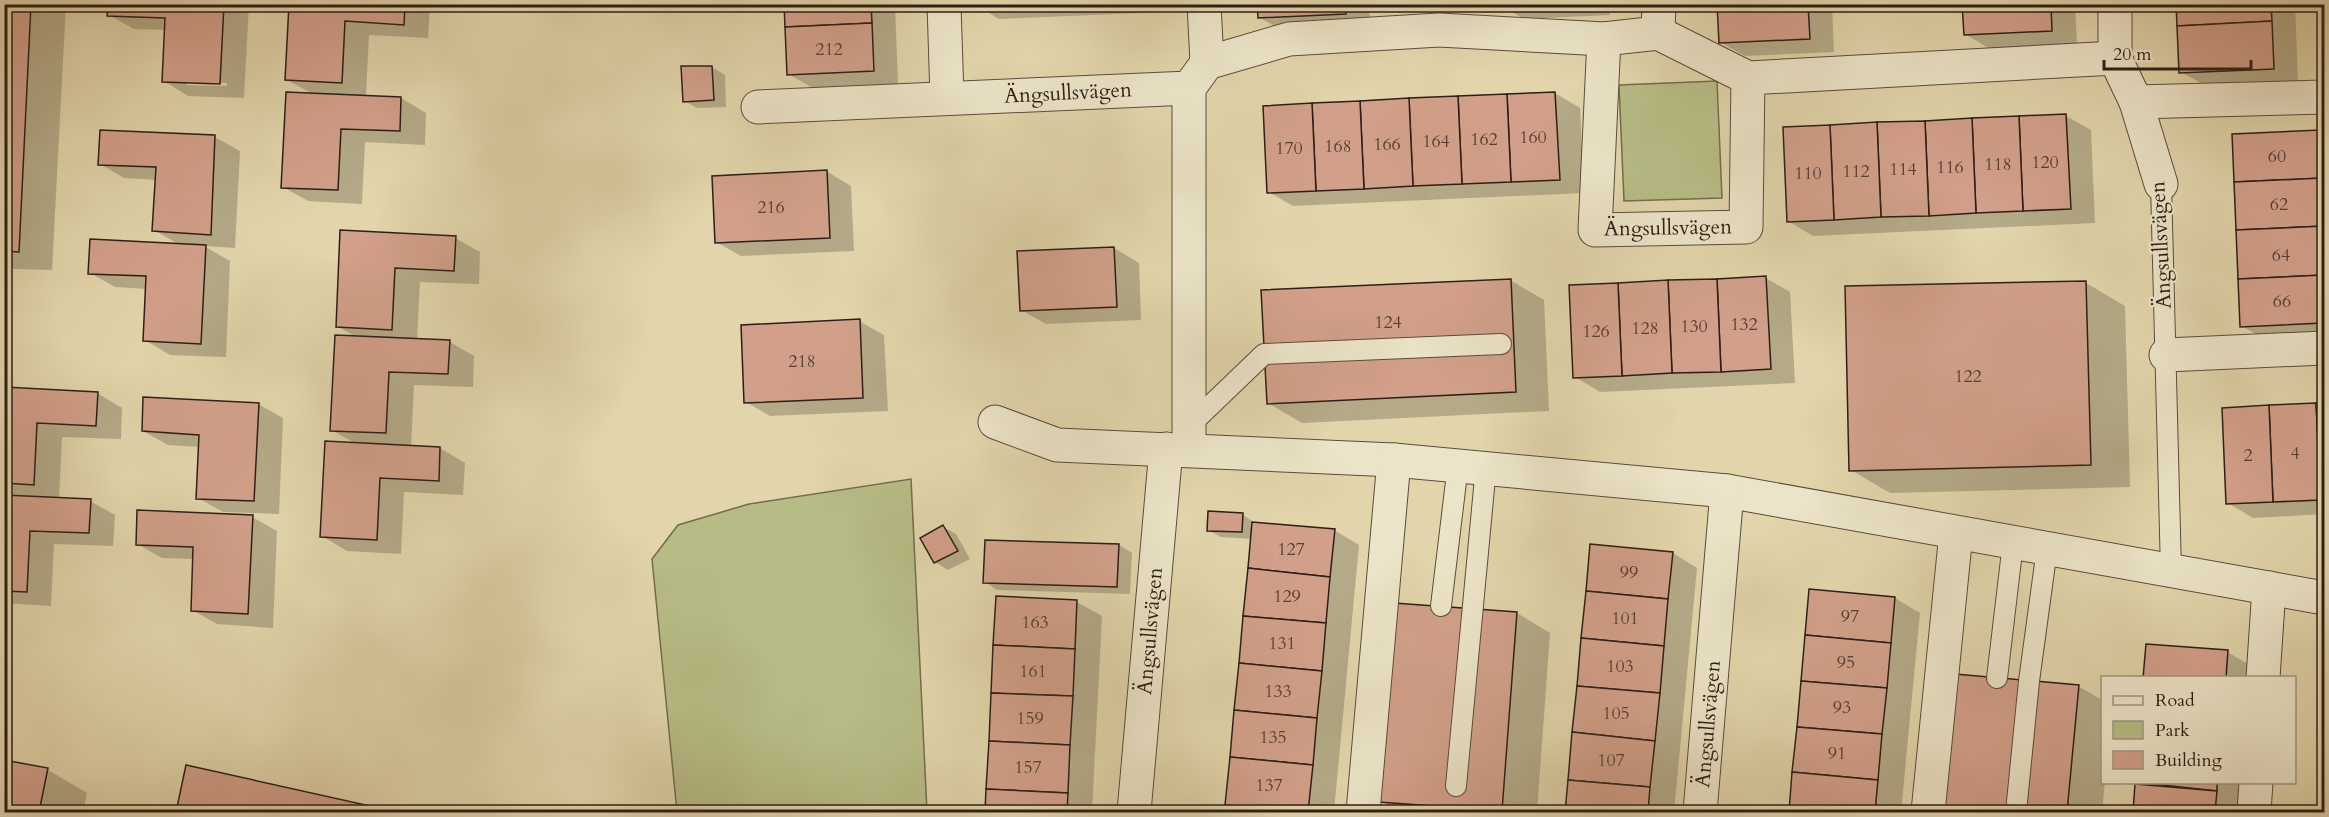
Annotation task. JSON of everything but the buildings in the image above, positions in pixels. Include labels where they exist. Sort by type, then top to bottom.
[{"type":"street","points":[[944,4],[947,98]]},
{"type":"street","name":"Ängsullsvägen","points":[[1134,813],[1181,442],[1198,75],[1204,4]]},
{"type":"street","name":"Ängsullsvägen","points":[[2115,4],[2115,58],[2136,102],[2160,184]]},
{"type":"street","name":"Ängsullsvägen","points":[[758,107],[947,98],[1198,75],[1289,39],[1439,30],[1604,39],[1658,19],[1748,78],[2115,58]]},
{"type":"street","name":"Ängsullsvägen","points":[[1604,39],[1595,230],[1746,227],[1748,78]]},
{"type":"street","points":[[2136,102],[2325,97]]},
{"type":"street","points":[[2166,355],[2325,348]]},
{"type":"street","points":[[995,422],[1057,445],[1181,442],[1472,466],[1727,491],[2325,598]]},
{"type":"street","points":[[1363,813],[1394,460]]},
{"type":"street","name":"Ängsullsvägen","points":[[1700,813],[1727,491]]},
{"type":"street","points":[[1928,813],[1956,533]]},
{"type":"street","points":[[2263,676],[2269,588]]},
{"type":"street","points":[[2254,813],[2256,784]]},
{"type":"lane","name":"Ängsullsvägen","points":[[2160,184],[2171,571]]},
{"type":"lane","points":[[1181,442],[1264,354],[1501,344]]},
{"type":"lane","points":[[1441,606],[1472,466]]},
{"type":"lane","points":[[1456,786],[1471,609],[1472,466]]},
{"type":"lane","points":[[1997,678],[2013,543]]},
{"type":"lane","points":[[2016,813],[2029,681],[2047,549]]},
{"type":"green space","points":[[1717,81],[1722,198],[1624,201],[1619,85]]},
{"type":"green space","points":[[911,479],[927,812],[677,812],[652,559],[678,525],[749,504]]}]
